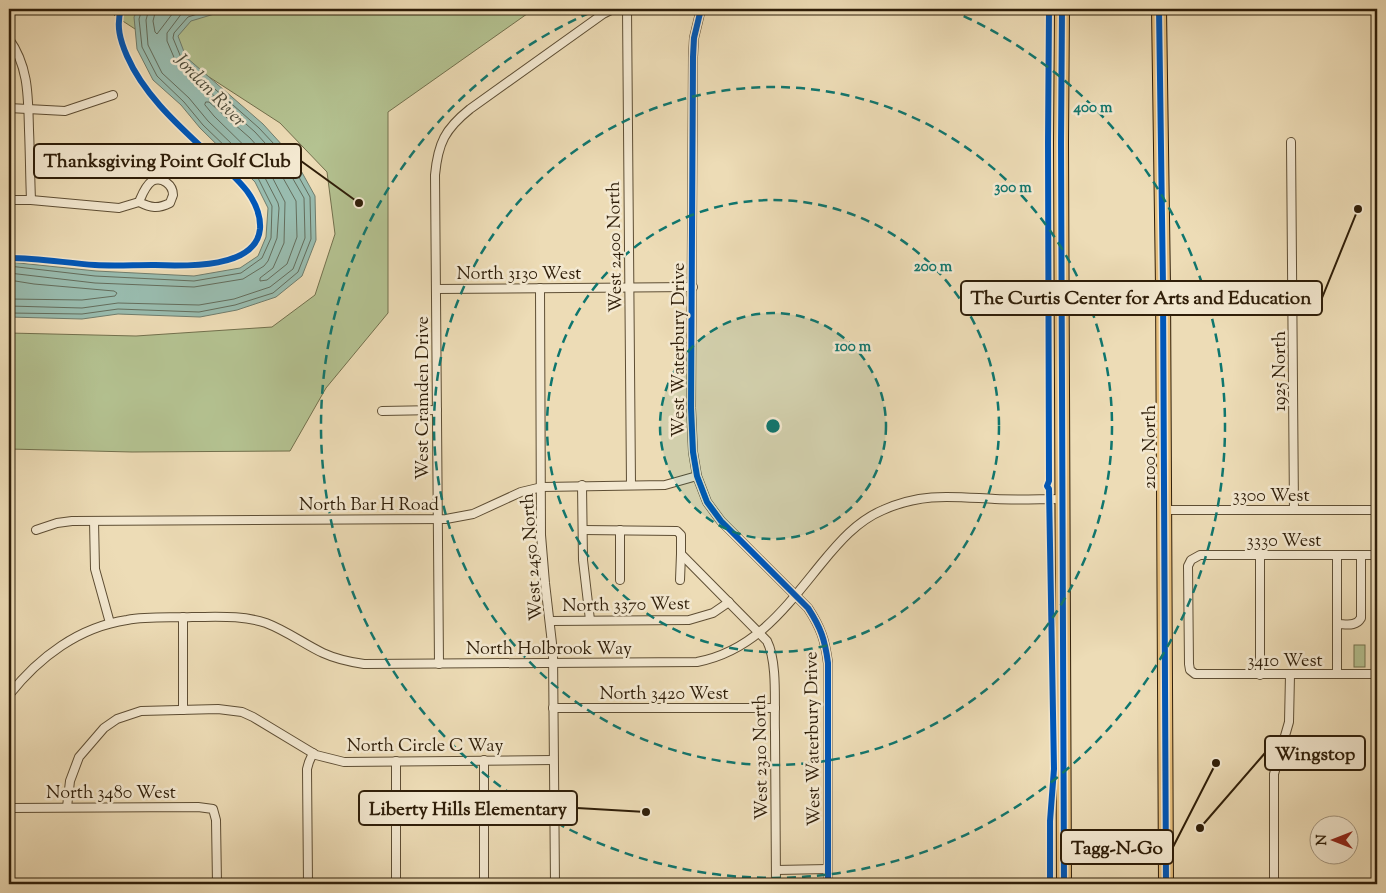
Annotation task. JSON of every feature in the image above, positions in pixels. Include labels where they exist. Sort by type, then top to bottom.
[{"type":"highway","points":[[1062,9],[1064,884]]},
{"type":"highway","name":"2100 North","points":[[1159,9],[1163,286],[1166,884]]},
{"type":"street","name":"West Cramden Drive","points":[[439,664],[435,175],[440,144],[458,118],[603,14],[613,9]]},
{"type":"street","name":"West 2400 North","points":[[627,9],[631,485]]},
{"type":"street","name":"West Waterbury Drive","points":[[699,9],[692,57],[693,287],[691,408],[693,452],[697,476],[707,502],[721,521],[808,608],[818,624],[825,641],[828,663],[828,884]]},
{"type":"street","points":[[9,38],[17,50],[26,74],[29,110],[31,200]]},
{"type":"street","points":[[9,108],[65,111],[113,95]]},
{"type":"street","name":"1925 North","points":[[1291,142],[1293,158],[1294,510]]},
{"type":"street","points":[[9,200],[31,200],[119,208],[139,202],[147,206],[160,208],[170,203],[173,194],[170,185],[164,181],[157,180],[151,182],[145,189],[139,202]]},
{"type":"street","name":"North 3130 West","points":[[436,289],[693,287]]},
{"type":"street","name":"West 2450 North","points":[[540,288],[542,558],[553,663],[555,884]]},
{"type":"street","points":[[382,411],[437,410]]},
{"type":"street","name":"North Bar H Road","points":[[36,530],[64,521],[459,518],[521,492],[542,487],[665,485],[697,476]]},
{"type":"street","points":[[582,485],[583,560],[590,620]]},
{"type":"street","name":"North Holbrook Way","points":[[9,695],[39,663],[68,640],[110,623],[144,618],[236,617],[252,619],[282,630],[324,654],[364,664],[697,662],[715,658],[735,650],[760,632],[795,596],[844,536],[863,521],[892,506],[923,498],[946,496],[998,499],[1063,499]]},
{"type":"street","name":"3300 West","points":[[1164,510],[1377,510]]},
{"type":"street","points":[[94,521],[95,569],[110,623]]},
{"type":"street","points":[[583,530],[674,530],[679,532],[681,554],[680,580]]},
{"type":"street","points":[[620,530],[620,580]]},
{"type":"street","name":"West 2310 North","points":[[681,554],[760,632],[771,649],[773,661],[776,884]]},
{"type":"street","name":"3330 West","points":[[1192,672],[1189,664],[1188,566],[1191,560],[1200,555],[1377,555]]},
{"type":"street","points":[[1260,555],[1260,675]]},
{"type":"street","points":[[1336,555],[1337,674]]},
{"type":"street","points":[[1337,624],[1354,624],[1359,622],[1361,618],[1361,555]]},
{"type":"street","name":"North 3370 West","points":[[550,621],[689,620],[713,613],[729,602]]},
{"type":"street","points":[[183,617],[184,710]]},
{"type":"street","name":"3410 West","points":[[1192,672],[1200,675],[1377,674]]},
{"type":"street","points":[[1274,884],[1274,774],[1289,722],[1290,675]]},
{"type":"street","name":"North 3420 West","points":[[553,708],[774,708]]},
{"type":"street","name":"North Circle C Way","points":[[67,807],[68,789],[73,768],[79,757],[104,728],[117,719],[141,711],[218,709],[242,712],[313,753],[330,760],[344,762],[553,760]]},
{"type":"street","points":[[308,884],[308,769],[313,753]]},
{"type":"street","points":[[484,760],[484,884]]},
{"type":"street","points":[[396,761],[396,884]]},
{"type":"street","name":"North 3480 West","points":[[9,808],[198,807],[213,809],[216,820],[217,884]]},
{"type":"street","points":[[776,870],[828,869]]},
{"type":"green space","points":[[109,9],[534,9],[388,112],[388,313],[326,388],[290,451],[132,452],[9,449],[9,333],[136,336],[272,327],[315,295],[335,234],[327,172],[280,123],[115,16]]},
{"type":"green space","points":[[1354,645],[1365,645],[1365,667],[1354,667]]},
{"type":"water","name":"Jordan River","points":[[138,9],[231,9],[191,21],[178,36],[186,57],[263,124],[294,158],[315,196],[316,240],[302,276],[276,297],[237,310],[200,317],[118,314],[82,319],[9,317],[9,262],[96,271],[194,276],[240,268],[258,256],[266,237],[268,208],[255,182],[200,128],[181,105],[153,80],[137,49],[134,17]]},
{"type":"cycle path","points":[[9,258],[102,265],[198,265],[232,259],[246,252],[255,242],[260,229],[260,219],[255,204],[247,191],[234,176],[163,109],[134,70],[121,39],[119,27],[121,9]]},
{"type":"cycle path","points":[[701,9],[694,38],[693,57],[691,408],[693,452],[697,476],[707,502],[721,521],[808,608],[824,641],[828,663],[828,884]]},
{"type":"cycle path","points":[[1049,9],[1049,481],[1047,486],[1049,489],[1054,769],[1050,821],[1050,884]]},
{"type":"cycle path","points":[[1062,9],[1064,884]]},
{"type":"cycle path","points":[[1159,9],[1163,286],[1166,884]]},
{"type":"place","name":"Thanksgiving Point Golf Club","points":[[359,203]]},
{"type":"place","name":"The Curtis Center for Arts and Education","points":[[1358,209]]},
{"type":"place","name":"Tagg-N-Go","points":[[1216,763]]},
{"type":"place","name":"Liberty Hills Elementary","points":[[646,812]]},
{"type":"place","name":"Wingstop","points":[[1200,828]]}]
